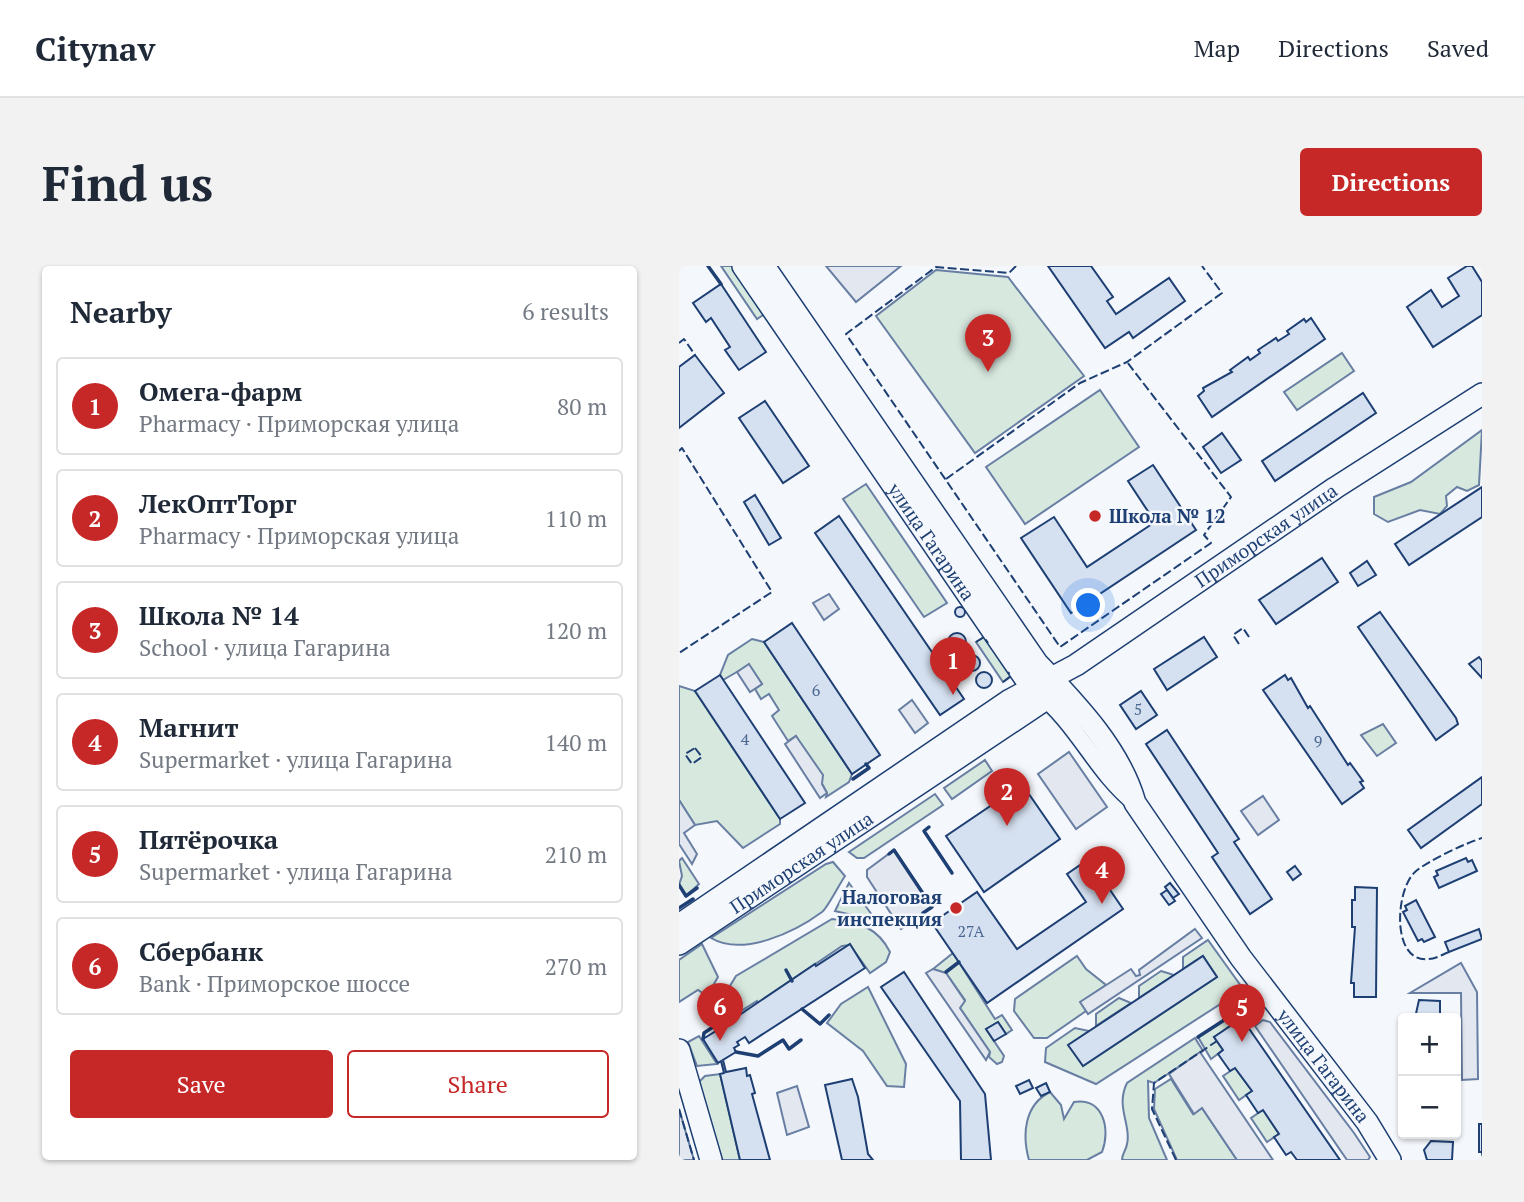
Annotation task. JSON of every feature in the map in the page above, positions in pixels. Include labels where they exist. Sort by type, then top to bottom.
[{"type":"main road","name":"улица Гагарина","points":[[743,266],[1043,689],[1074,701],[1128,780],[1135,803],[1241,958],[1367,1122],[1390,1160]]},
{"type":"main road","name":"улица Гагарина","points":[[764,266],[1037,663],[1043,689]]},
{"type":"main road","name":"Приморская улица","points":[[679,944],[707,915],[1377,460],[1482,394]]},
{"type":"main road","name":"Приморская улица","points":[[679,925],[707,915]]},
{"type":"main road","points":[[679,1050],[711,1160]]},
{"type":"shaded area","points":[[721,266],[733,266],[766,313],[757,319]]},
{"type":"shaded area","points":[[826,266],[901,266],[856,302]]},
{"type":"shaded area","points":[[936,270],[1008,277],[1084,376],[975,453],[876,316]]},
{"type":"shaded area","points":[[1342,353],[1354,371],[1297,410],[1284,392]]},
{"type":"shaded area","points":[[1100,390],[1139,447],[1025,524],[986,467]]},
{"type":"shaded area","points":[[1482,430],[1479,485],[1467,491],[1457,487],[1446,496],[1447,506],[1440,514],[1420,510],[1388,522],[1374,514],[1374,497],[1411,482]]},
{"type":"shaded area","points":[[866,484],[947,603],[924,617],[843,499]]},
{"type":"shaded area","points":[[829,594],[839,609],[824,620],[813,603]]},
{"type":"shaded area","points":[[984,637],[1011,676],[1003,682],[976,642]]},
{"type":"shaded area","points":[[752,639],[764,642],[852,774],[849,782],[826,797],[827,793],[796,736],[788,741],[772,716],[779,710],[769,694],[761,699],[755,689],[762,684],[749,665],[723,680],[720,675],[728,655]]},
{"type":"shaded area","points":[[749,664],[762,684],[750,692],[737,672]]},
{"type":"shaded area","points":[[679,686],[695,691],[780,819],[780,824],[743,848],[717,821],[695,825],[679,800]]},
{"type":"shaded area","points":[[912,700],[928,723],[915,733],[899,710]]},
{"type":"shaded area","points":[[1383,724],[1396,743],[1377,756],[1361,735]]},
{"type":"shaded area","points":[[796,736],[823,775],[822,784],[827,793],[820,798],[785,744]]},
{"type":"shaded area","points":[[1069,752],[1107,807],[1076,829],[1038,774]]},
{"type":"shaded area","points":[[985,760],[992,771],[952,799],[944,788]]},
{"type":"shaded area","points":[[935,794],[943,805],[864,858],[857,858],[849,852]]},
{"type":"shaded area","points":[[1263,796],[1279,820],[1258,835],[1241,811]]},
{"type":"shaded area","points":[[679,800],[695,825],[684,833],[697,854],[692,864],[679,844]]},
{"type":"shaded area","points":[[894,850],[932,907],[901,929],[867,877],[867,870]]},
{"type":"shaded area","points":[[682,858],[699,884],[686,896],[679,885],[682,876],[679,861]]},
{"type":"shaded area","points":[[833,862],[845,876],[824,910],[811,920],[768,940],[753,943],[738,945],[711,938],[826,864]]},
{"type":"shaded area","points":[[849,883],[872,915],[865,918],[835,911]]},
{"type":"shaded area","points":[[832,919],[859,924],[880,937],[890,952],[886,962],[870,973],[850,945],[842,946],[758,1003],[757,1001],[738,1013],[739,1016],[717,1025],[722,999],[736,976]]},
{"type":"shaded area","points":[[1195,929],[1202,938],[1088,1014],[1080,1002],[1131,969],[1136,976],[1140,975],[1139,970]]},
{"type":"shaded area","points":[[1208,940],[1241,986],[1236,994],[1096,1084],[1045,1062],[1046,1048],[1075,1028],[1089,1031],[1069,1045],[1083,1066],[1217,977],[1203,956],[1183,969],[1183,957]]},
{"type":"shaded area","points":[[702,944],[718,977],[707,996],[698,990],[679,1002],[679,960]]},
{"type":"shaded area","points":[[953,953],[995,1019],[1002,1015],[1012,1030],[1006,1034],[998,1022],[986,1029],[1004,1056],[1002,1062],[997,1064],[989,1057],[990,1052],[960,1008],[965,1000],[946,973],[933,969]]},
{"type":"shaded area","points":[[1077,956],[1086,969],[1106,985],[1081,1002],[1086,1011],[1047,1038],[1034,1038],[1014,1011],[1015,999]]},
{"type":"shaded area","points":[[1461,963],[1477,992],[1478,1079],[1462,1080],[1461,993],[1410,993]]},
{"type":"shaded area","points":[[933,969],[946,973],[965,1001],[960,1008],[990,1052],[986,1060],[926,973]]},
{"type":"shaded area","points":[[1161,971],[1174,975],[1139,998],[1139,986]]},
{"type":"shaded area","points":[[868,987],[906,1064],[904,1087],[887,1086],[863,1051],[827,1023],[841,1004]]},
{"type":"shaded area","points":[[1119,998],[1131,1003],[1096,1026],[1096,1014]]},
{"type":"shaded area","points":[[1254,1001],[1257,1005],[1243,1020],[1214,1037],[1223,1050],[1211,1059],[1198,1037]]},
{"type":"shaded area","points":[[1263,1020],[1270,1022],[1354,1133],[1370,1157],[1368,1160],[1347,1160],[1255,1026]]},
{"type":"shaded area","points":[[699,1036],[717,1064],[697,1066],[688,1042]]},
{"type":"shaded area","points":[[1195,1038],[1203,1051],[1154,1083],[1148,1081],[1149,1118],[1167,1160],[1122,1160],[1128,1137],[1123,1108],[1127,1083]]},
{"type":"shaded area","points":[[1200,1052],[1273,1160],[1237,1160],[1202,1108],[1194,1114],[1169,1074]]},
{"type":"shaded area","points":[[1235,1068],[1252,1091],[1239,1100],[1223,1076]]},
{"type":"shaded area","points":[[720,1074],[740,1160],[722,1160],[699,1082],[705,1076]]},
{"type":"shaded area","points":[[1171,1079],[1193,1114],[1202,1108],[1237,1160],[1177,1160],[1154,1109],[1155,1089]]},
{"type":"shaded area","points":[[797,1086],[809,1127],[787,1135],[777,1093]]},
{"type":"shaded area","points":[[1050,1092],[1061,1105],[1064,1119],[1074,1102],[1092,1104],[1098,1110],[1105,1125],[1102,1152],[1087,1160],[1029,1160],[1027,1122],[1035,1105]]},
{"type":"shaded area","points":[[679,1109],[694,1160],[679,1160]]},
{"type":"shaded area","points":[[1263,1110],[1279,1134],[1267,1142],[1251,1118]]},
{"type":"building","points":[[1048,266],[1091,266],[1113,297],[1107,301],[1116,314],[1169,278],[1185,301],[1133,338],[1129,332],[1105,348]]},
{"type":"building","points":[[1467,266],[1472,266],[1482,282],[1482,315],[1433,347],[1407,307],[1431,290],[1442,307],[1459,296],[1448,278]]},
{"type":"building","points":[[721,284],[766,352],[739,370],[725,350],[730,347],[711,318],[706,322],[693,303]]},
{"type":"building","points":[[1311,318],[1325,339],[1212,417],[1198,396],[1204,391],[1203,388],[1232,372],[1230,370],[1248,357],[1250,360],[1260,353],[1258,350],[1276,338],[1278,341],[1289,334],[1287,331],[1304,319],[1306,322]]},
{"type":"building","points":[[695,355],[724,393],[679,428],[679,367]]},
{"type":"building","points":[[1363,393],[1376,413],[1275,481],[1262,461]]},
{"type":"building","points":[[765,401],[809,466],[783,483],[739,418]]},
{"type":"building","points":[[1222,433],[1241,460],[1221,473],[1203,447]]},
{"type":"building","points":[[1153,465],[1196,530],[1071,613],[1021,538],[1054,517],[1087,567],[1155,522],[1128,481]]},
{"type":"building","points":[[1482,487],[1482,517],[1409,565],[1395,544]]},
{"type":"building","points":[[755,495],[781,538],[769,545],[744,502]]},
{"type":"building","points":[[839,516],[964,699],[940,715],[815,533]]},
{"type":"building","points":[[1322,558],[1338,582],[1276,624],[1259,600]]},
{"type":"building","points":[[1367,561],[1376,575],[1358,586],[1350,573]]},
{"type":"building","points":[[960,607],[964,608],[964,616],[960,617],[956,616],[955,612],[956,608]]},
{"type":"building","points":[[1380,612],[1456,718],[1458,724],[1436,740],[1358,627]]},
{"type":"building","points":[[792,623],[880,755],[852,774],[764,642]]},
{"type":"building","points":[[957,633],[963,636],[966,642],[963,648],[957,651],[951,648],[948,642],[951,636]]},
{"type":"building","points":[[1204,637],[1217,657],[1167,690],[1154,669]]},
{"type":"building","points":[[969,655],[975,655],[980,663],[978,669],[969,671],[964,666],[964,660]]},
{"type":"building","points":[[1479,657],[1482,661],[1482,678],[1469,664]]},
{"type":"building","points":[[984,672],[990,674],[990,686],[984,688],[978,686],[976,680],[978,674]]},
{"type":"building","points":[[720,675],[805,803],[780,819],[695,691]]},
{"type":"building","points":[[1285,675],[1288,680],[1291,678],[1308,708],[1310,706],[1348,765],[1350,763],[1363,781],[1360,782],[1364,788],[1342,804],[1263,690]]},
{"type":"building","points":[[1141,691],[1157,715],[1136,729],[1120,705]]},
{"type":"building","points":[[1167,730],[1239,839],[1234,842],[1272,899],[1250,914],[1212,857],[1218,853],[1146,744]]},
{"type":"building","points":[[1482,777],[1482,804],[1421,848],[1408,830]]},
{"type":"building","points":[[1022,784],[1060,839],[984,892],[946,836],[1005,796],[1001,791],[1007,787],[1010,792]]},
{"type":"building","points":[[1466,858],[1468,862],[1472,860],[1477,871],[1439,888],[1434,877],[1438,875],[1436,871]]},
{"type":"building","points":[[1089,859],[1123,909],[987,1003],[932,923],[977,892],[1017,949],[1086,902],[1067,874]]},
{"type":"building","points":[[1295,866],[1301,874],[1293,880],[1287,872]]},
{"type":"building","points":[[1170,883],[1179,894],[1173,898],[1165,887]]},
{"type":"building","points":[[1355,887],[1377,888],[1376,997],[1354,997],[1354,983],[1351,983],[1355,927],[1352,927],[1352,900],[1355,900]]},
{"type":"building","points":[[1167,890],[1175,901],[1169,905],[1161,894]]},
{"type":"building","points":[[1416,900],[1435,937],[1424,942],[1422,939],[1418,941],[1403,912],[1407,910],[1405,906]]},
{"type":"building","points":[[1479,929],[1482,939],[1449,952],[1445,942]]},
{"type":"building","points":[[850,944],[865,968],[749,1043],[745,1037],[737,1042],[739,1045],[734,1048],[736,1052],[723,1060],[726,1072],[746,1068],[747,1076],[750,1075],[755,1093],[752,1094],[770,1160],[740,1160],[720,1074],[724,1073],[721,1061],[718,1063],[703,1039],[719,1029],[716,1025],[730,1017],[732,1020],[815,964],[816,966]]},
{"type":"building","points":[[1203,956],[1217,977],[1083,1066],[1068,1045]]},
{"type":"building","points":[[904,972],[985,1094],[991,1160],[961,1160],[960,1101],[881,987]]},
{"type":"building","points":[[1419,1000],[1440,1001],[1440,1013],[1416,1013]]},
{"type":"building","points":[[1242,1018],[1340,1160],[1297,1160],[1291,1152],[1286,1155],[1274,1137],[1279,1134],[1263,1110],[1258,1113],[1246,1095],[1252,1091],[1235,1068],[1230,1071],[1218,1054],[1223,1050],[1214,1037]]},
{"type":"building","points":[[998,1022],[1006,1034],[994,1041],[986,1029]]},
{"type":"building","points":[[852,1079],[858,1097],[868,1154],[873,1160],[842,1160],[825,1085]]},
{"type":"building","points":[[1029,1080],[1033,1088],[1020,1094],[1016,1086]]},
{"type":"building","points":[[1046,1083],[1050,1092],[1041,1096],[1036,1088]]},
{"type":"building","points":[[1479,1124],[1482,1124],[1482,1152],[1479,1152]]},
{"type":"building","points":[[1431,1141],[1453,1142],[1452,1160],[1427,1160],[1424,1150]]},
{"type":"fence","points":[[1016,266],[1009,273],[936,267],[846,334],[1060,647],[1211,543],[1204,535],[1231,497],[1127,362]]},
{"type":"fence","points":[[946,479],[1080,383],[1127,362],[1222,293],[1202,266]]},
{"type":"fence","points":[[679,343],[684,339],[695,355]]},
{"type":"fence","points":[[679,451],[682,448],[772,592],[679,653]]},
{"type":"fence","points":[[1239,644],[1233,635],[1243,628],[1249,637]]},
{"type":"fence","points":[[976,642],[984,637],[988,643]]},
{"type":"fence","points":[[1003,682],[1011,676],[1008,672]]},
{"type":"fence","points":[[695,748],[702,757],[692,764],[685,754],[695,748]]},
{"type":"fence","points":[[1449,952],[1429,959],[1417,957],[1408,950],[1400,924],[1403,894],[1415,872],[1447,853],[1482,838]]},
{"type":"fence","points":[[1176,1160],[1152,1109],[1154,1083],[1217,1041]]},
{"type":"fence","points":[[679,1109],[694,1160]]},
{"type":"wall","points":[[708,266],[721,284]]},
{"type":"wall","points":[[853,779],[869,768],[866,764]]},
{"type":"wall","points":[[929,827],[924,831],[952,873]]},
{"type":"wall","points":[[889,854],[894,850],[932,907],[923,913]]},
{"type":"wall","points":[[679,885],[686,896],[697,888]]},
{"type":"wall","points":[[679,908],[693,899]]},
{"type":"wall","points":[[946,972],[959,962]]},
{"type":"wall","points":[[786,970],[792,981]]},
{"type":"wall","points":[[802,1009],[820,1024],[829,1015]]},
{"type":"wall","points":[[1198,1037],[1232,1015]]},
{"type":"wall","points":[[703,1039],[704,1033],[716,1025]]},
{"type":"wall","points":[[736,1052],[758,1056],[783,1040],[789,1049],[801,1040]]},
{"type":"place","name":"Школа № 14","points":[[988,372]]},
{"type":"place","name":"Школа № 12","points":[[1095,516]]},
{"type":"place","name":"Омега-фарм","points":[[953,695]]},
{"type":"place","name":"ЛекОптТорг","points":[[1007,826]]},
{"type":"place","name":"Магнит","points":[[1102,904]]},
{"type":"place","name":"Налоговая инспекция","points":[[956,908]]},
{"type":"place","name":"Сбербанк","points":[[720,1041]]},
{"type":"place","name":"Пятёрочка","points":[[1242,1042]]}]
